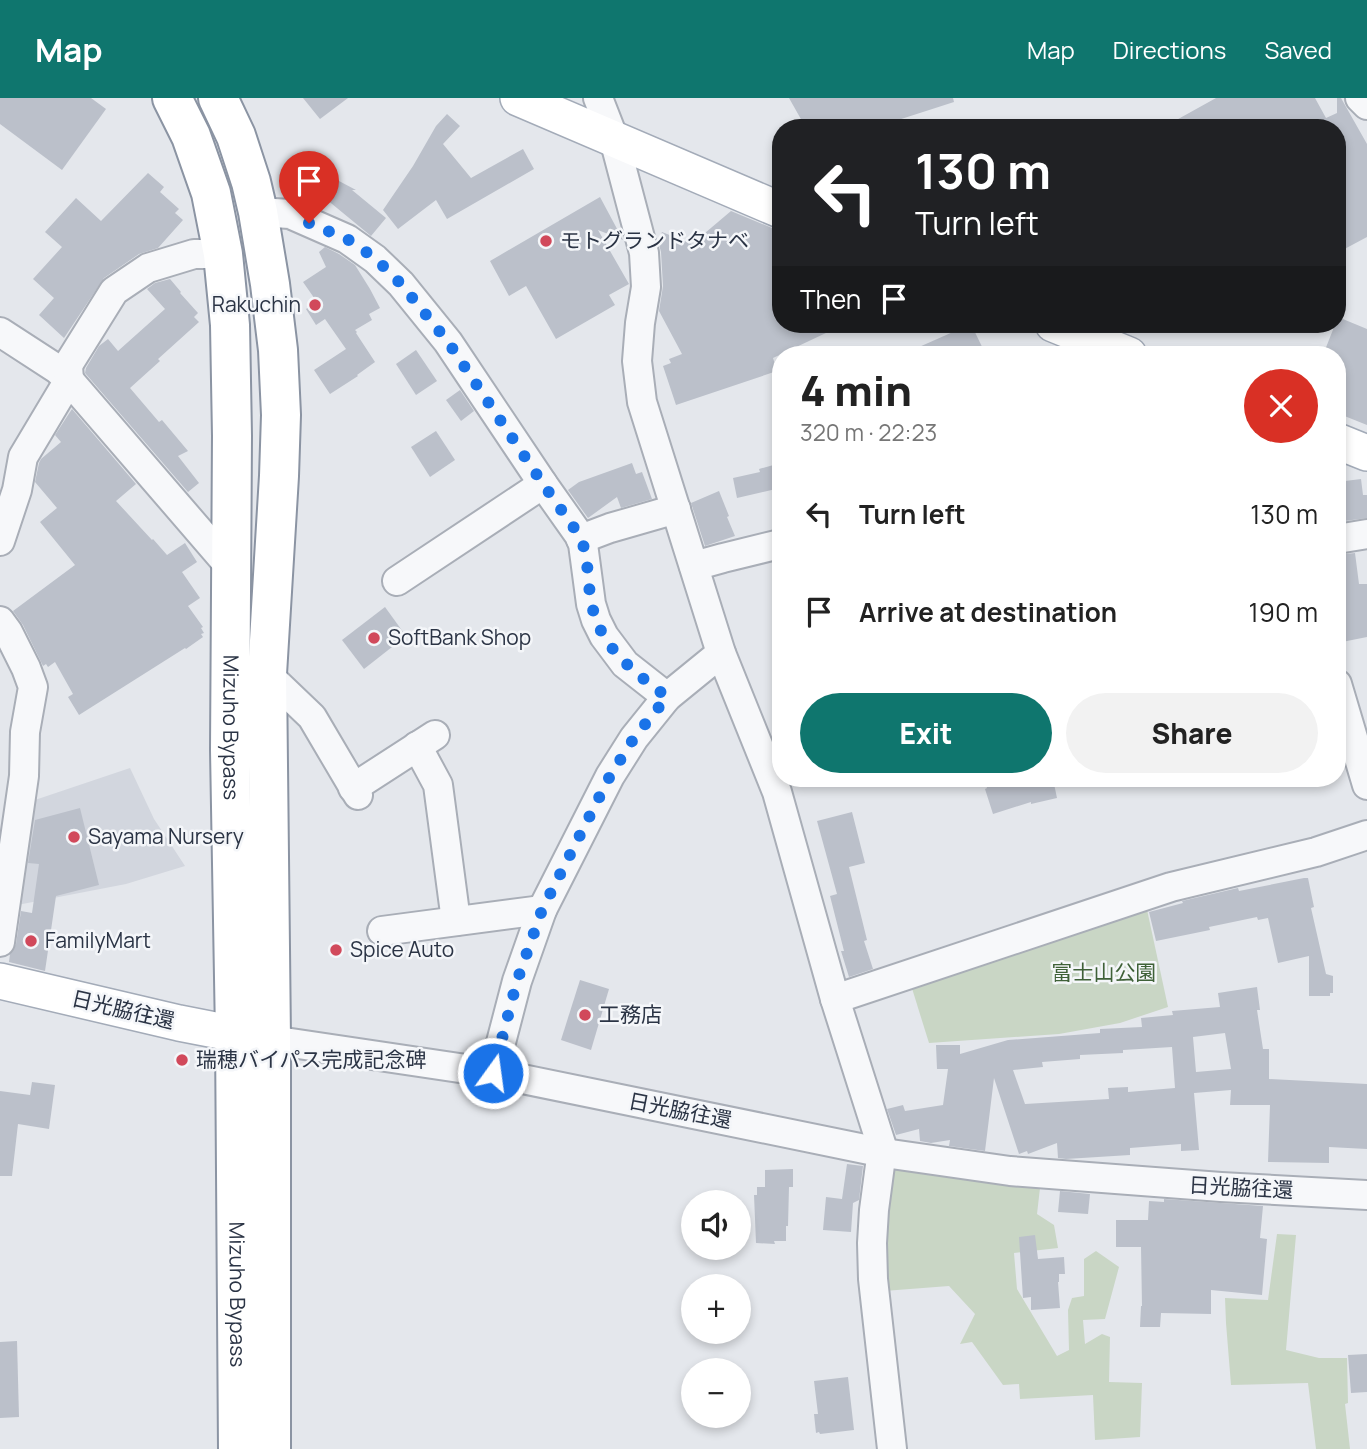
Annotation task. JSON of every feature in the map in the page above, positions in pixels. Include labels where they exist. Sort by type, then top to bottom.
[{"type":"highway","name":"Mizuho Bypass","points":[[172,98],[191,136],[211,193],[223,254],[230,325],[230,750],[253,1037],[271,1449]]},
{"type":"highway","name":"Mizuho Bypass","points":[[218,98],[236,136],[258,212],[278,350],[282,415],[267,674],[238,1449]]},
{"type":"main road","points":[[517,98],[772,208]]},
{"type":"main road","points":[[1075,333],[1107,346]]},
{"type":"main road","points":[[1346,444],[1367,453]]},
{"type":"main road","name":"日光脇往還","points":[[0,981],[179,1023],[253,1037]]},
{"type":"street","points":[[598,98],[614,139],[644,253],[646,287],[637,362],[642,402],[721,653],[772,780]]},
{"type":"street","points":[[1360,98],[1367,105]]},
{"type":"street","points":[[258,212],[290,215],[347,239],[375,258],[401,284],[448,342],[581,539],[591,604],[604,636],[625,664],[667,697]]},
{"type":"street","points":[[0,541],[23,457],[69,380],[68,366],[71,360],[114,291],[148,268],[194,254],[223,254]]},
{"type":"street","points":[[0,332],[57,369],[69,380],[232,569]]},
{"type":"street","points":[[397,581],[543,484]]},
{"type":"street","points":[[581,539],[676,509]]},
{"type":"street","points":[[1346,538],[1367,534]]},
{"type":"street","points":[[694,566],[772,546]]},
{"type":"street","points":[[0,621],[26,668],[33,688],[25,732],[24,776],[0,943]]},
{"type":"street","points":[[493,1073],[517,981],[542,910],[610,776],[634,738],[667,697],[721,653]]},
{"type":"street","points":[[267,674],[312,717],[355,791],[426,741],[438,785],[456,921]]},
{"type":"street","points":[[1346,714],[1367,785]]},
{"type":"street","points":[[775,787],[835,999],[884,1153],[880,1165],[872,1243],[873,1279],[892,1449]]},
{"type":"street","points":[[835,999],[1171,887],[1316,852],[1367,835]]},
{"type":"street","points":[[382,931],[542,910]]},
{"type":"street","name":"日光脇往還","points":[[253,1037],[493,1073],[884,1153],[1024,1172],[1221,1188],[1367,1195]]},
{"type":"shaded area","points":[[130,768],[154,819],[185,866],[126,884],[12,906],[29,802]]},
{"type":"green space","name":"富士山公園","points":[[1146,905],[1168,1007],[1120,1023],[1059,1034],[929,1043],[910,982]]},
{"type":"green space","points":[[895,1170],[1040,1188],[1037,1214],[1054,1225],[1058,1248],[1014,1253],[1017,1289],[1057,1356],[1069,1350],[1068,1310],[1072,1298],[1084,1296],[1084,1259],[1096,1251],[1119,1267],[1105,1319],[1083,1320],[1085,1344],[1102,1334],[1110,1337],[1109,1382],[1142,1383],[1140,1437],[1095,1440],[1093,1395],[1020,1399],[1019,1384],[1003,1385],[972,1342],[960,1344],[975,1314],[949,1286],[884,1291],[884,1178]]},
{"type":"green space","points":[[1277,1234],[1296,1235],[1286,1350],[1319,1358],[1347,1358],[1348,1403],[1345,1404],[1350,1449],[1316,1449],[1308,1383],[1231,1385],[1225,1298],[1268,1300]]},
{"type":"building","points":[[0,98],[91,98],[106,109],[62,170],[0,124]]},
{"type":"building","points":[[303,98],[348,98],[320,119]]},
{"type":"building","points":[[789,98],[953,98],[954,102],[901,119],[801,119]]},
{"type":"building","points":[[1216,98],[1315,98],[1326,118],[1337,113],[1337,98],[1341,98],[1367,144],[1367,237],[1346,248],[1346,119],[1178,119]]},
{"type":"building","points":[[447,114],[460,126],[443,144],[471,178],[523,149],[534,169],[447,219],[436,200],[398,229],[383,210],[436,126]]},
{"type":"building","points":[[319,156],[322,172],[356,190],[352,190],[386,218],[371,236],[326,199],[330,191],[316,191],[308,183],[302,183],[301,157]]},
{"type":"building","points":[[148,173],[164,187],[160,192],[179,209],[175,213],[183,220],[158,248],[139,254],[104,278],[64,338],[39,315],[54,298],[33,279],[62,247],[45,232],[76,198],[101,221]]},
{"type":"building","points":[[600,197],[623,240],[598,230],[629,284],[609,295],[615,305],[556,339],[526,286],[509,296],[490,261]]},
{"type":"building","points":[[731,211],[772,228],[772,333],[826,333],[798,346],[772,346],[772,373],[676,405],[663,366],[671,363],[669,359],[682,354],[659,311],[663,286],[658,241],[662,232],[692,244]]},
{"type":"building","points":[[325,247],[355,265],[380,308],[369,314],[372,320],[355,330],[375,362],[330,394],[314,370],[346,349],[325,319],[316,325],[306,309],[317,302],[303,282],[326,267],[319,252]]},
{"type":"building","points":[[170,279],[198,313],[194,317],[199,322],[130,388],[188,451],[178,456],[199,483],[188,492],[85,373],[99,346],[108,339],[118,351],[165,309],[147,289],[155,283]]},
{"type":"building","points":[[1346,320],[1367,329],[1367,425],[1346,417],[1346,346],[1327,346],[1332,333],[1346,333]]},
{"type":"building","points":[[951,333],[975,333],[982,346],[921,346]]},
{"type":"building","points":[[416,350],[437,381],[416,395],[396,364]]},
{"type":"building","points":[[460,390],[474,411],[461,421],[446,400]]},
{"type":"building","points":[[72,409],[136,484],[116,501],[167,555],[185,543],[197,562],[182,572],[200,598],[188,606],[203,627],[201,628],[204,633],[201,634],[203,637],[186,649],[79,715],[68,697],[73,694],[55,662],[48,667],[46,664],[43,666],[13,611],[75,565],[40,522],[57,508],[35,482],[41,459],[61,442],[55,435]]},
{"type":"building","points":[[436,431],[455,460],[430,477],[411,447]]},
{"type":"building","points":[[632,463],[636,474],[642,472],[652,499],[621,508],[617,497],[588,518],[568,490],[579,482]]},
{"type":"building","points":[[772,465],[772,490],[737,498],[733,478],[760,472],[759,469]]},
{"type":"building","points":[[1361,479],[1363,495],[1367,495],[1367,518],[1346,521],[1346,481]]},
{"type":"building","points":[[719,491],[735,536],[705,546],[691,503]]},
{"type":"building","points":[[1355,553],[1359,584],[1367,584],[1367,637],[1346,641],[1346,554]]},
{"type":"building","name":"SoftBank Shop","points":[[385,607],[406,636],[364,669],[342,640]]},
{"type":"building","points":[[1055,787],[1057,798],[1031,802],[993,814],[985,789]]},
{"type":"building","points":[[80,808],[99,885],[56,896],[45,971],[9,962],[16,944],[21,911],[32,913],[39,864],[28,863],[35,820]]},
{"type":"building","points":[[852,812],[865,863],[849,867],[867,940],[864,941],[873,969],[849,977],[830,896],[837,894],[817,821]]},
{"type":"building","points":[[1308,878],[1314,907],[1311,908],[1326,974],[1333,976],[1333,993],[1330,993],[1330,996],[1309,996],[1309,956],[1278,963],[1268,918],[1258,920],[1257,917],[1156,941],[1149,912],[1238,888],[1239,891]]},
{"type":"building","name":"工務店","points":[[580,980],[609,989],[591,1050],[561,1040]]},
{"type":"building","points":[[1257,987],[1260,1010],[1257,1010],[1263,1049],[1269,1049],[1269,1079],[1367,1084],[1367,1149],[1329,1147],[1329,1163],[1268,1162],[1270,1105],[1230,1105],[1231,1090],[1194,1093],[1199,1150],[1181,1151],[1181,1144],[1130,1148],[1130,1155],[1066,1159],[1058,1158],[1057,1143],[1028,1154],[1027,1151],[1019,1154],[994,1078],[985,1151],[949,1146],[950,1140],[931,1143],[920,1141],[919,1129],[896,1135],[887,1109],[903,1105],[905,1111],[943,1105],[948,1069],[937,1069],[936,1045],[960,1045],[960,1054],[1008,1040],[1142,1027],[1141,1018],[1173,1015],[1172,1011],[1220,1007],[1218,993]],"holes":[[[1225,1033],[1231,1069],[1196,1072],[1193,1037]],[[1172,1047],[1175,1088],[1128,1092],[1128,1087],[1108,1088],[1109,1099],[1025,1104],[1013,1070],[1043,1067],[1042,1062],[1080,1059],[1080,1055]]]},
{"type":"building","points":[[32,1082],[55,1085],[49,1129],[18,1124],[12,1176],[0,1176],[0,1091],[30,1095]]},
{"type":"building","points":[[847,1164],[863,1166],[859,1200],[853,1203],[851,1232],[823,1230],[826,1197],[842,1199]]},
{"type":"building","points":[[793,1169],[793,1187],[789,1187],[786,1241],[774,1241],[775,1244],[756,1243],[754,1195],[757,1195],[757,1187],[765,1187],[765,1170]]},
{"type":"building","points":[[1060,1191],[1090,1194],[1088,1214],[1058,1212]]},
{"type":"building","points":[[1164,1199],[1263,1206],[1260,1238],[1267,1239],[1262,1295],[1211,1290],[1211,1314],[1161,1313],[1160,1327],[1140,1327],[1141,1247],[1116,1247],[1116,1220],[1148,1220],[1149,1201],[1164,1202]]},
{"type":"building","points":[[1035,1235],[1038,1259],[1064,1257],[1065,1274],[1059,1274],[1058,1282],[1060,1308],[1031,1310],[1031,1297],[1023,1298],[1019,1237]]},
{"type":"building","points":[[17,1341],[19,1417],[0,1418],[0,1342]]},
{"type":"building","points":[[1367,1354],[1367,1392],[1351,1393],[1348,1355]]},
{"type":"building","points":[[848,1377],[854,1430],[816,1433],[814,1414],[818,1414],[814,1381]]},
{"type":"place","name":"モトグランドタナベ","points":[[546,241]]},
{"type":"place","name":"Rakuchin","points":[[315,305]]},
{"type":"place","name":"SoftBank Shop","points":[[374,638]]},
{"type":"place","name":"Sayama Nursery","points":[[74,837]]},
{"type":"place","name":"FamilyMart","points":[[31,941]]},
{"type":"place","name":"Spice Auto","points":[[336,950]]},
{"type":"place","name":"工務店","points":[[585,1015]]},
{"type":"place","name":"瑞穂バイパス完成記念碑","points":[[182,1060]]},
{"type":"route","points":[[309,223],[347,239],[375,258],[401,284],[448,342],[579,535],[583,544],[591,604],[604,636],[625,664],[667,697],[634,738],[610,776],[542,910],[517,981],[493,1073]]}]
